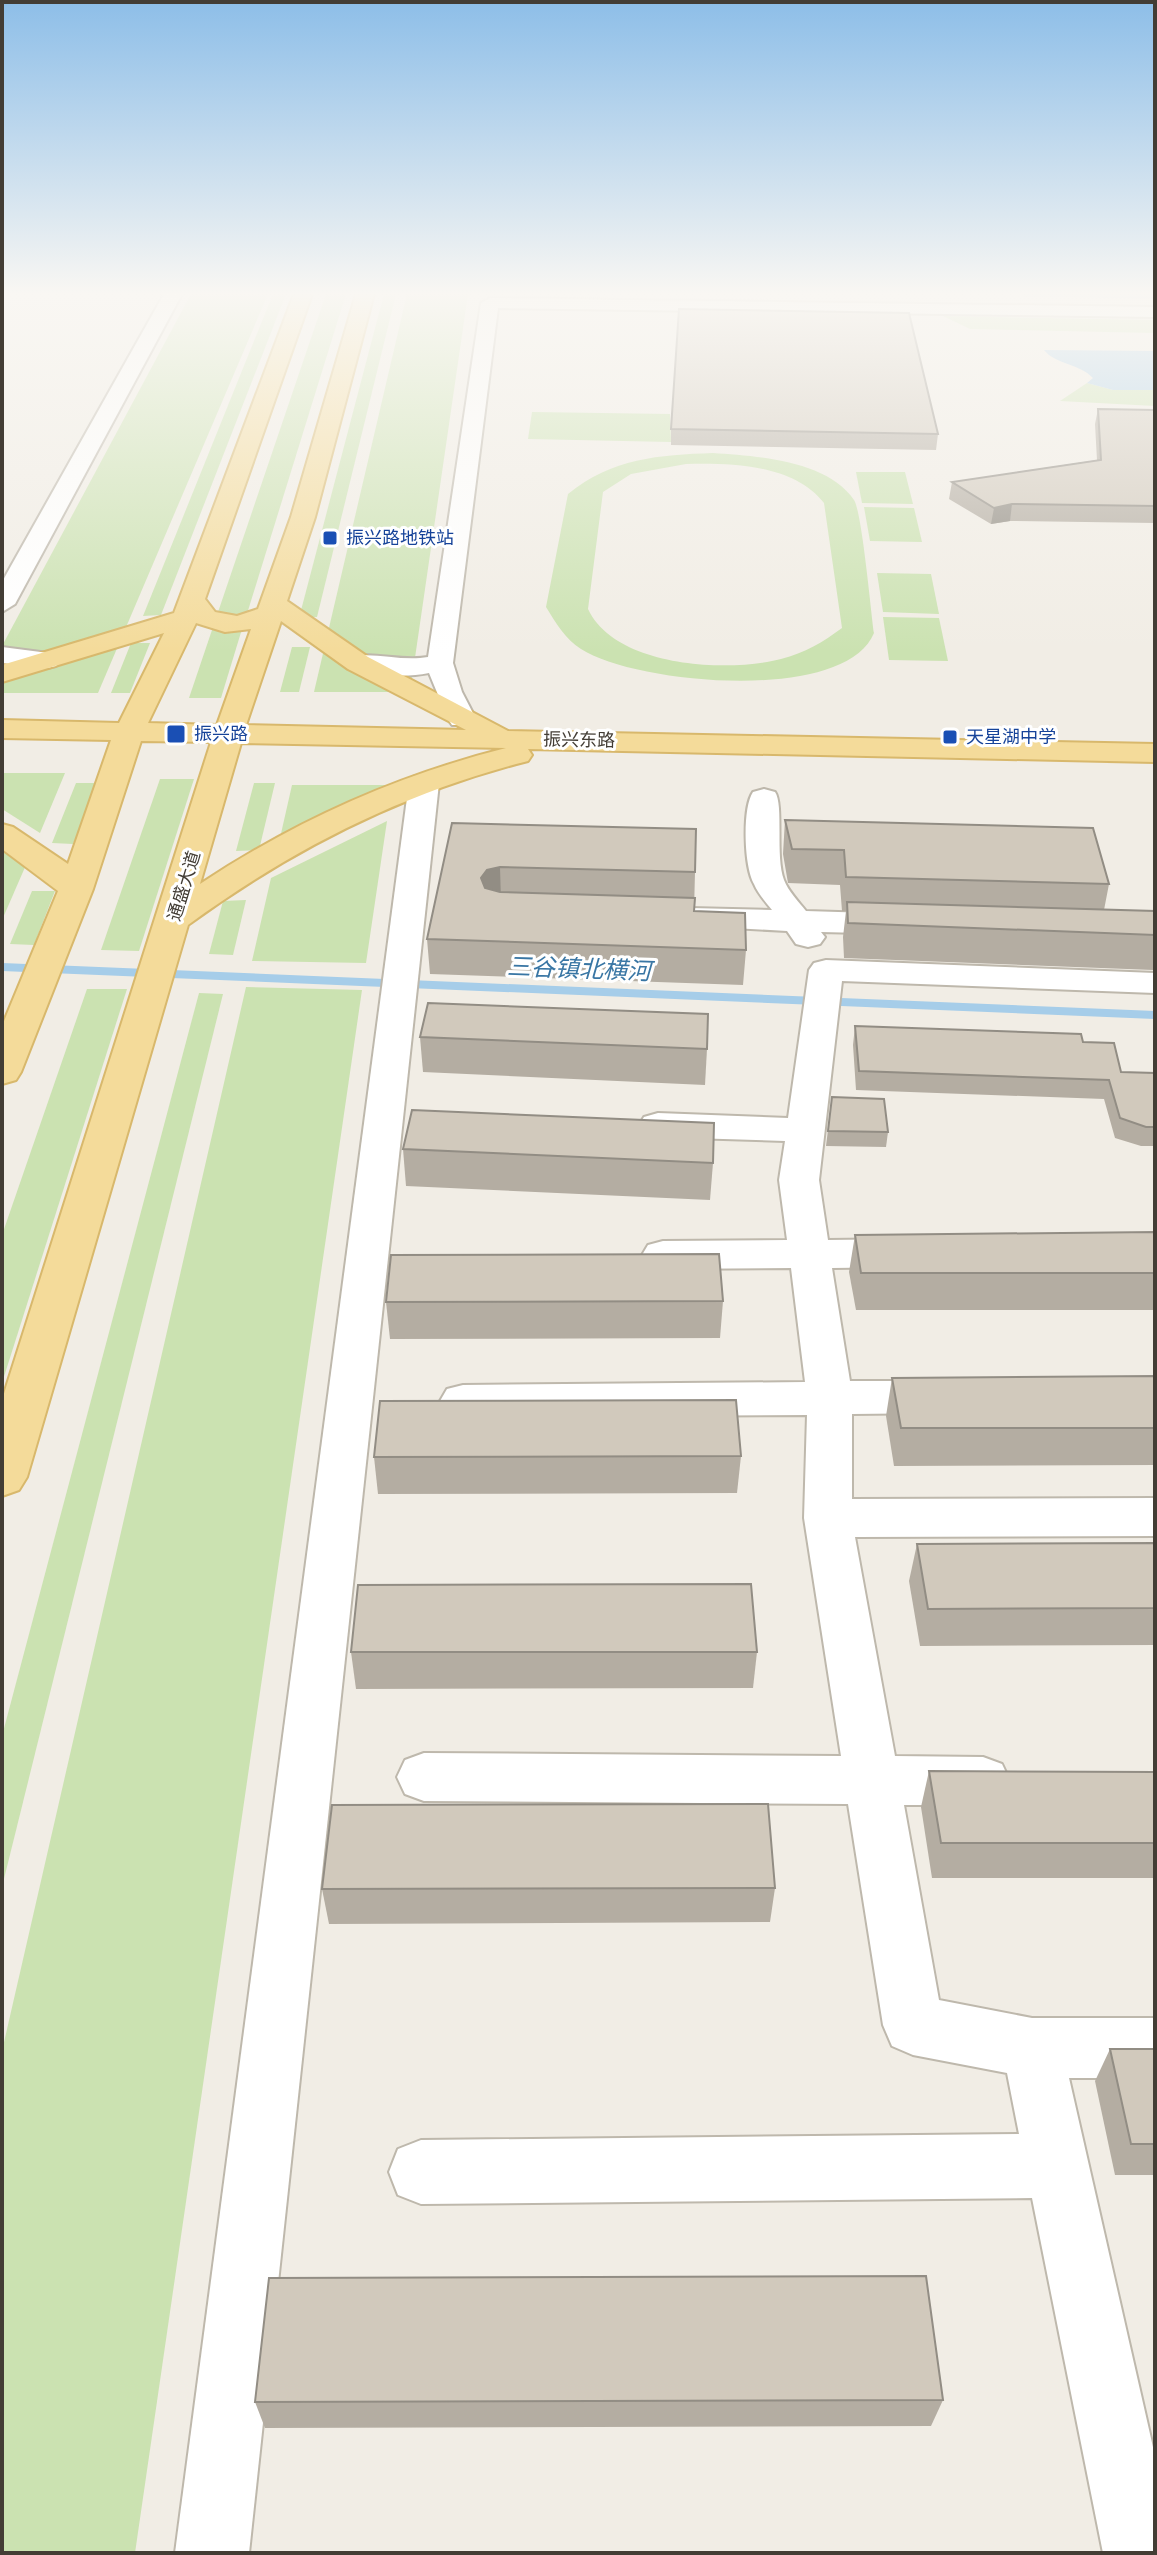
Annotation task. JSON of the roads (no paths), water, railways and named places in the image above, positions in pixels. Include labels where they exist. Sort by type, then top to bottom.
[{"type":"main road","points":[[2,1072],[76,889],[125,740],[189,608],[260,413]]},
{"type":"main road","name":"通盛大道","points":[[2,1477],[227,743],[303,517],[332,413]]},
{"type":"main road","points":[[189,608],[209,622],[253,622],[272,609],[358,663],[516,746]]},
{"type":"main road","points":[[2,674],[189,608]]},
{"type":"main road","name":"振兴东路","points":[[2,729],[125,740],[227,743],[1155,753]]},
{"type":"main road","name":"振兴东路","points":[[2,746],[125,740]]},
{"type":"main road","points":[[164,953],[276,849],[339,817],[516,746]]},
{"type":"main road","name":"振兴东路","points":[[516,746],[1155,767]]},
{"type":"main road","points":[[2,834],[49,865],[76,889]]},
{"type":"street","points":[[2,604],[107,413]]},
{"type":"street","points":[[462,719],[448,692],[440,663],[474,413]]},
{"type":"street","points":[[2,655],[47,660]]},
{"type":"street","points":[[358,663],[413,668],[440,663]]},
{"type":"street","points":[[212,2553],[424,783]]},
{"type":"street","points":[[764,798],[761,844],[768,882],[799,920],[824,989],[799,1180],[830,1398],[828,1518],[913,2025],[1032,2048],[1155,2048]]},
{"type":"street","points":[[658,917],[938,925]]},
{"type":"street","points":[[824,989],[1155,983]]},
{"type":"street","points":[[618,1123],[805,1130]]},
{"type":"street","points":[[620,1256],[951,1253]]},
{"type":"street","points":[[454,1401],[985,1396]]},
{"type":"street","points":[[828,1518],[1155,1517]]},
{"type":"street","points":[[424,1777],[1029,1781]]},
{"type":"street","points":[[1032,2048],[1140,2553]]},
{"type":"street","points":[[421,2172],[1057,2166]]},
{"type":"waterway","name":"三谷镇北横河","points":[[2,967],[1155,1015]]},
{"type":"place","name":"振兴路地铁站","points":[[330,538]]},
{"type":"place","name":"振兴路","points":[[176,734]]},
{"type":"place","name":"天星湖中学","points":[[950,737]]}]
